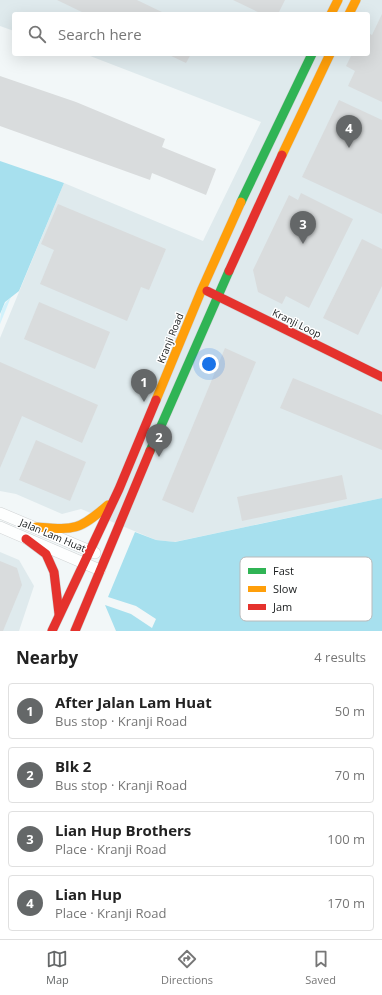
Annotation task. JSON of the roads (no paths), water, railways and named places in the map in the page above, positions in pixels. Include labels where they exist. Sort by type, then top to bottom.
[{"type":"main road","points":[[332,12],[338,0]]},
{"type":"main road","points":[[350,12],[356,0]]},
{"type":"main road","name":"Kranji Road","points":[[52,631],[91,551],[202,288],[258,165],[311,56]]},
{"type":"main road","points":[[75,631],[105,557],[273,171],[329,56]]},
{"type":"main road","name":"Kranji Loop","points":[[202,288],[382,377]]},
{"type":"main road","points":[[36,527],[61,528],[83,526],[90,522],[114,498]]},
{"type":"main road","points":[[26,539],[46,554],[54,572],[60,616]]},
{"type":"street","name":"Jalan Lam Huat","points":[[0,513],[105,557]]},
{"type":"street","name":"Jalan Lam Huat","points":[[0,527],[100,570]]},
{"type":"place","name":"Lian Hup","points":[[349,148]]},
{"type":"place","name":"Lian Hup Brothers","points":[[303,244]]},
{"type":"place","name":"After Jalan Lam Huat","points":[[144,402]]},
{"type":"place","name":"Blk 2","points":[[159,457]]}]
